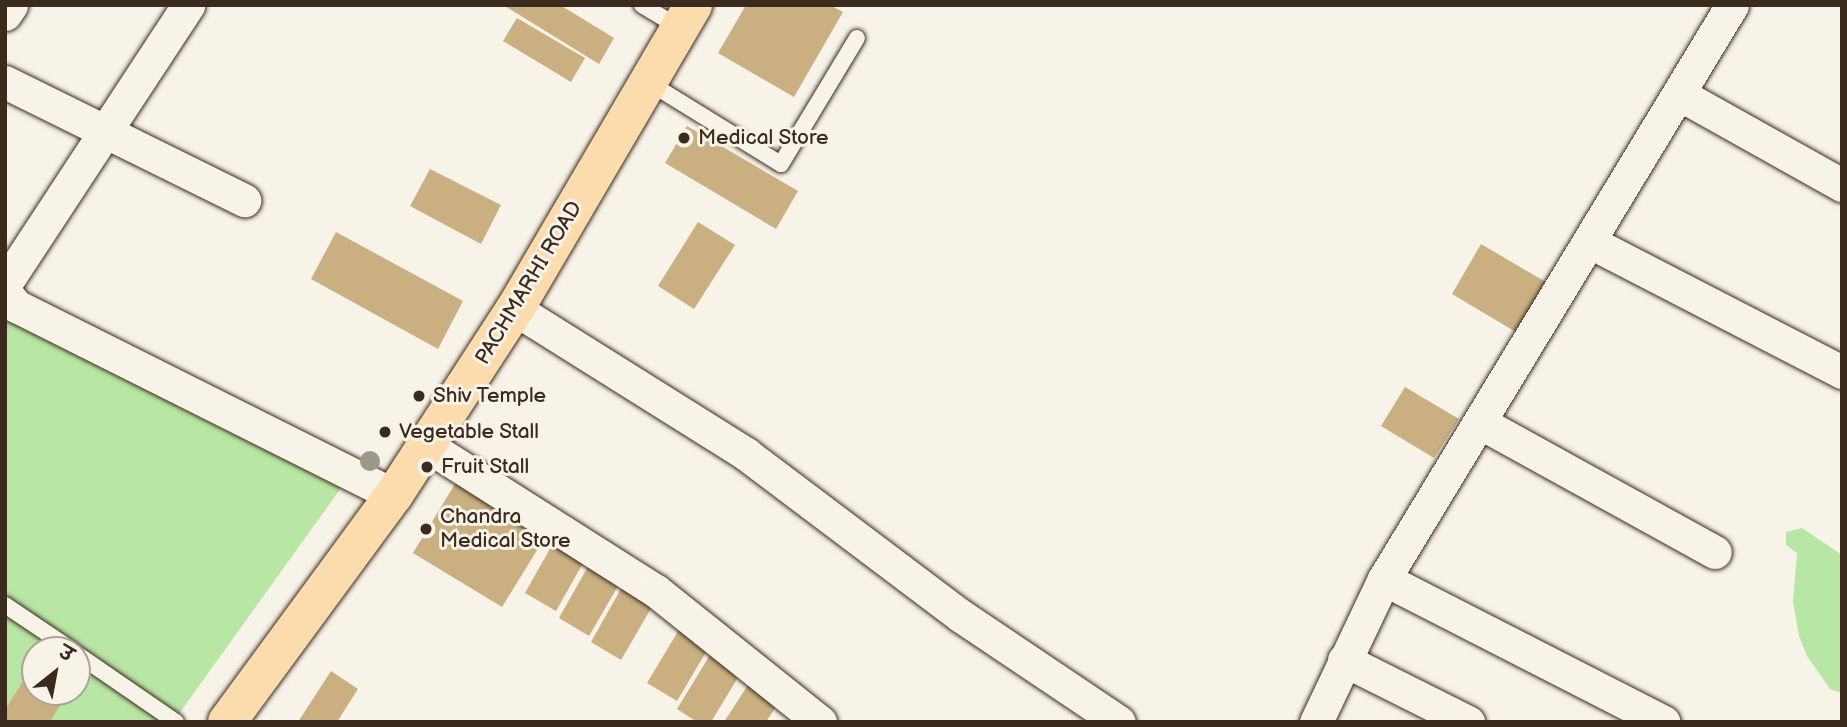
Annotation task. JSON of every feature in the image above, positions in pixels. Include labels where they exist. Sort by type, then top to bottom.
[{"type":"main road","name":"PACHMARHI ROAD","points":[[227,722],[394,495],[515,310],[686,17]]},
{"type":"street","points":[[5,14],[10,5]]},
{"type":"street","points":[[188,5],[6,292],[394,495]]},
{"type":"street","points":[[1316,722],[1343,660],[1384,579],[1732,5]]},
{"type":"street","points":[[5,82],[104,134],[244,200]]},
{"type":"street","points":[[1679,94],[1842,185]]},
{"type":"street","points":[[1590,242],[1842,372]]},
{"type":"street","points":[[515,310],[746,454],[961,616],[1119,722]]},
{"type":"street","points":[[1481,423],[1714,552]]},
{"type":"street","points":[[426,445],[656,591],[820,722]]},
{"type":"street","points":[[1384,579],[1664,722]]},
{"type":"street","points":[[1343,660],[1468,722]]},
{"type":"lane","points":[[642,5],[686,17]]},
{"type":"lane","points":[[648,82],[780,164],[857,38]]},
{"type":"lane","points":[[5,605],[51,636]]},
{"type":"lane","points":[[91,664],[176,722]]},
{"type":"green space","points":[[5,318],[341,488],[173,722],[5,722]]},
{"type":"green space","points":[[1802,528],[1842,555],[1842,693],[1830,689],[1807,656],[1799,636],[1793,602],[1797,553],[1786,545],[1786,532]]},
{"type":"building","points":[[503,5],[560,5],[614,38],[599,64]]},
{"type":"building","points":[[746,5],[830,5],[843,12],[794,97],[718,53]]},
{"type":"building","points":[[517,18],[585,58],[571,82],[503,41]]},
{"type":"building","points":[[687,126],[798,191],[776,229],[665,163]]},
{"type":"building","points":[[430,169],[501,205],[481,244],[410,206]]},
{"type":"building","points":[[698,222],[735,245],[694,309],[658,286]]},
{"type":"building","points":[[336,232],[463,301],[438,349],[311,279]]},
{"type":"building","points":[[1481,244],[1556,288],[1526,338],[1452,294]]},
{"type":"building","points":[[1405,387],[1459,419],[1434,458],[1381,426]]},
{"type":"building","points":[[458,479],[547,534],[502,607],[413,553]]},
{"type":"building","points":[[556,538],[587,556],[556,611],[525,593]]},
{"type":"building","points":[[590,563],[621,581],[589,636],[559,618]]},
{"type":"building","points":[[622,587],[653,605],[621,660],[591,642]]},
{"type":"building","points":[[680,628],[709,647],[677,701],[647,683]]},
{"type":"building","points":[[710,655],[740,674],[711,722],[697,722],[677,709]]},
{"type":"building","points":[[331,671],[358,689],[337,722],[298,722]]},
{"type":"building","points":[[21,684],[21,706],[60,706],[50,722],[5,722],[5,710]]},
{"type":"building","points":[[748,685],[777,705],[766,722],[724,722]]},
{"type":"place","name":"Medical Store","points":[[684,138]]},
{"type":"place","name":"Shiv Temple","points":[[419,396]]},
{"type":"place","name":"Vegetable Stall","points":[[385,432]]},
{"type":"place","name":"Fruit Stall","points":[[427,467]]},
{"type":"place","name":"Chandra Medical Store","points":[[426,529]]}]
